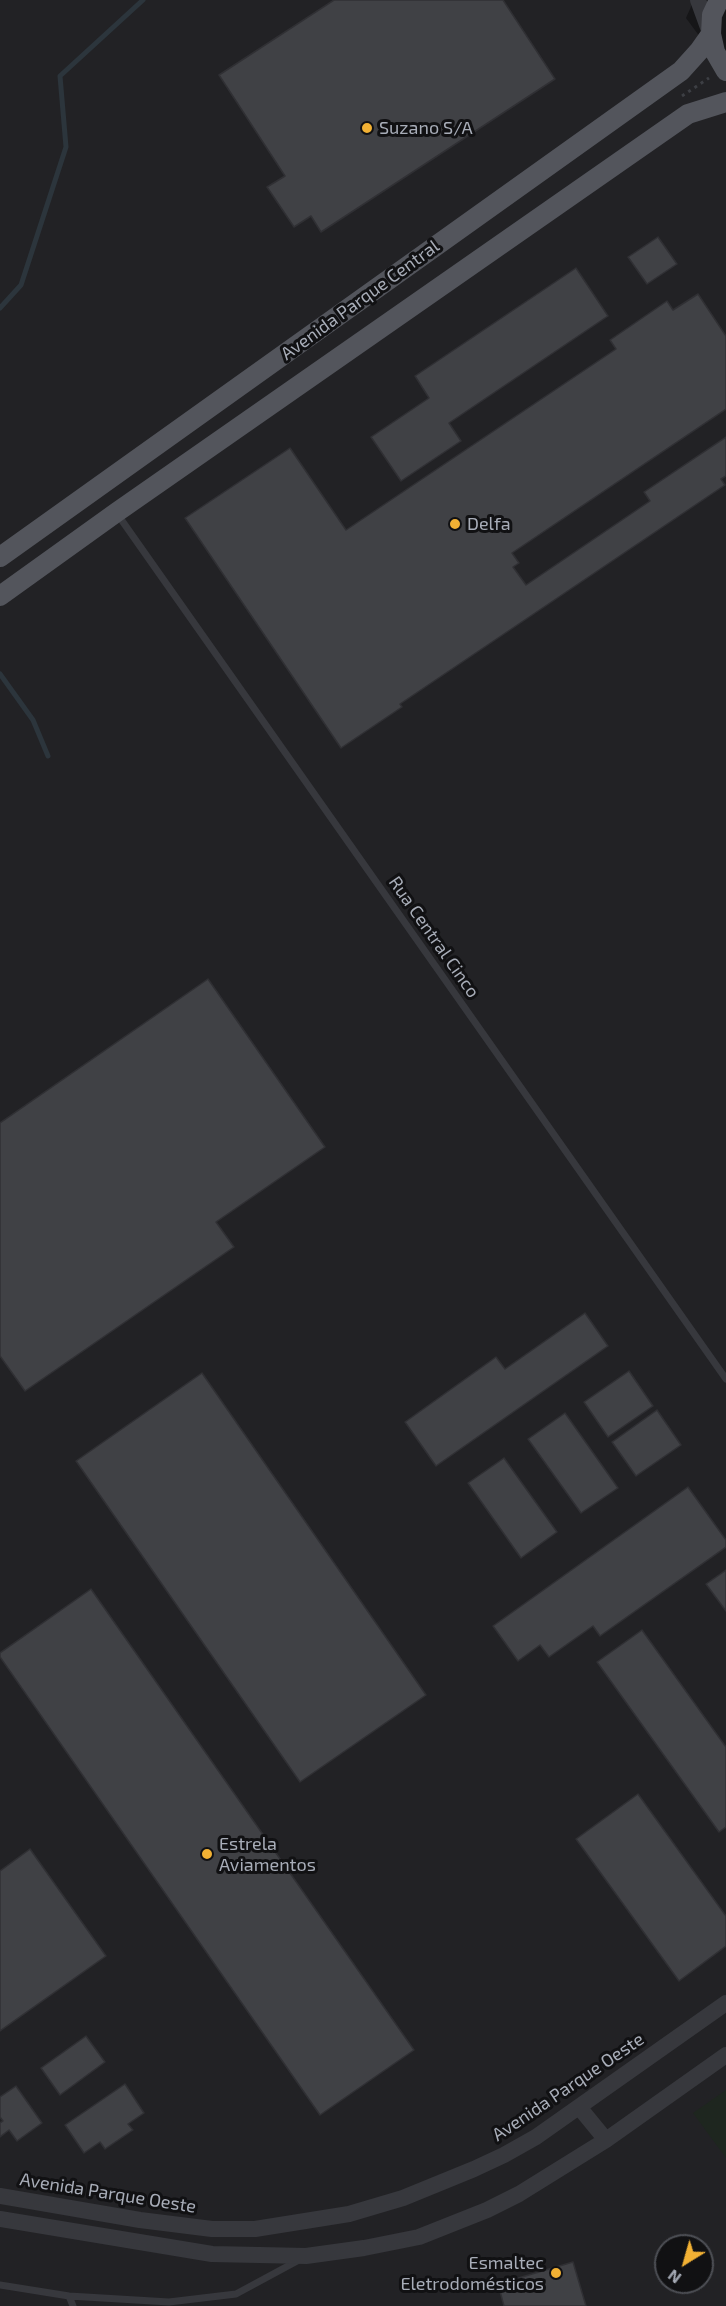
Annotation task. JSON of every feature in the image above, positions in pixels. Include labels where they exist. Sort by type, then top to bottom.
[{"type":"main road","points":[[719,0],[712,15],[711,34],[715,52],[726,71]]},
{"type":"main road","name":"Avenida Parque Central","points":[[0,557],[681,71],[711,34]]},
{"type":"main road","name":"Avenida Parque Central","points":[[0,596],[688,114],[726,102]]},
{"type":"street","points":[[699,0],[711,34]]},
{"type":"street","name":"Avenida Parque Oeste","points":[[0,2196],[140,2220],[212,2229],[255,2229],[349,2214],[403,2198],[474,2169],[536,2137],[726,2003]]},
{"type":"street","points":[[0,2219],[212,2254],[306,2256],[419,2237],[478,2214],[519,2194],[606,2140],[726,2055]]},
{"type":"street","points":[[579,2107],[606,2140]]},
{"type":"lane","name":"Rua Central Cinco","points":[[117,512],[726,1379]]},
{"type":"lane","points":[[0,2285],[69,2296],[169,2302],[236,2294],[306,2256]]},
{"type":"lane","points":[[69,2296],[73,2306]]},
{"type":"shaded area","points":[[0,0],[694,0],[686,18],[726,72],[726,2306],[0,2306]]},
{"type":"shaded area","points":[[726,2090],[726,2158],[693,2113]]},
{"type":"building","name":"Suzano S/A","points":[[334,0],[503,0],[555,79],[321,232],[311,216],[294,227],[267,187],[285,176],[219,75]]},
{"type":"building","points":[[658,237],[677,264],[647,284],[628,257]]},
{"type":"building","points":[[576,268],[608,316],[449,423],[461,441],[401,481],[371,437],[429,398],[415,376]]},
{"type":"building","name":"Delfa","points":[[698,294],[726,336],[726,409],[512,553],[519,563],[513,567],[526,585],[650,501],[644,492],[726,437],[726,476],[721,479],[725,485],[400,704],[402,707],[341,748],[185,518],[290,448],[346,530],[616,349],[610,340],[667,301],[673,310]]},
{"type":"building","points":[[208,979],[325,1147],[216,1222],[234,1247],[25,1391],[0,1356],[0,1123]]},
{"type":"building","points":[[585,1313],[608,1346],[436,1466],[405,1422],[496,1357],[505,1369]]},
{"type":"building","points":[[629,1371],[653,1406],[608,1437],[584,1402]]},
{"type":"building","points":[[202,1373],[426,1695],[300,1782],[76,1461]]},
{"type":"building","points":[[657,1410],[681,1445],[636,1476],[612,1442]]},
{"type":"building","points":[[565,1413],[618,1488],[581,1513],[528,1439]]},
{"type":"building","points":[[504,1458],[557,1532],[521,1558],[468,1483]]},
{"type":"building","points":[[688,1487],[726,1540],[726,1547],[600,1636],[593,1626],[549,1657],[540,1645],[518,1661],[493,1626]]},
{"type":"building","points":[[726,1570],[726,1611],[706,1584]]},
{"type":"building","name":"Estrela Aviamentos","points":[[91,1589],[414,2050],[320,2115],[0,1657],[0,1653]]},
{"type":"building","points":[[642,1630],[726,1747],[726,1827],[719,1832],[597,1662]]},
{"type":"building","points":[[638,1794],[726,1916],[726,1946],[679,1981],[576,1839]]},
{"type":"building","points":[[30,1849],[106,1956],[0,2031],[0,1871]]},
{"type":"building","points":[[86,2036],[105,2062],[60,2095],[41,2068]]},
{"type":"building","points":[[125,2084],[144,2113],[128,2124],[133,2130],[105,2149],[100,2142],[84,2153],[65,2125]]},
{"type":"building","points":[[16,2086],[42,2123],[17,2141],[9,2130],[0,2137],[0,2123],[3,2121],[0,2117],[0,2097]]},
{"type":"building","name":"Esmaltec Eletrodomésticos","points":[[573,2262],[586,2306],[504,2306],[498,2284]]},
{"type":"waterway","points":[[0,308],[21,285],[66,147],[60,76],[143,0]]},
{"type":"waterway","points":[[0,674],[33,720],[48,756]]},
{"type":"place","name":"Suzano S/A","points":[[367,128]]},
{"type":"place","name":"Delfa","points":[[455,524]]},
{"type":"place","name":"Estrela Aviamentos","points":[[207,1854]]},
{"type":"place","name":"Esmaltec Eletrodomésticos","points":[[556,2273]]}]
